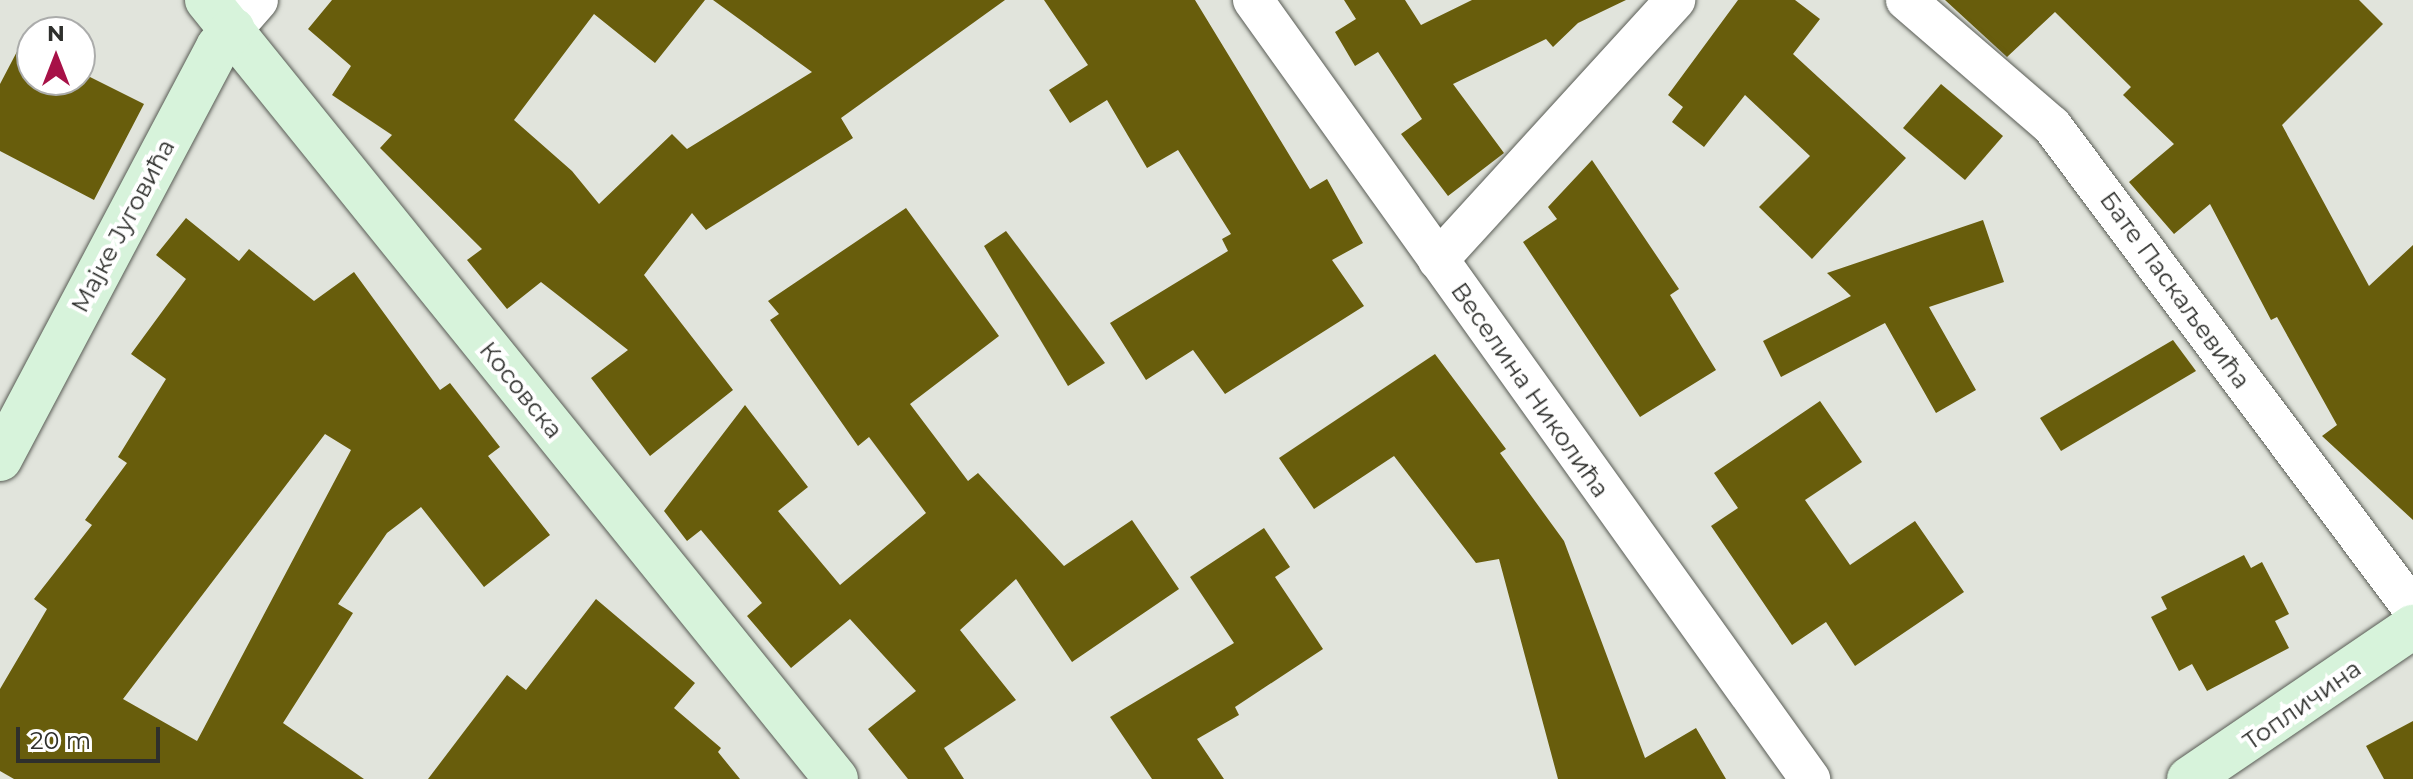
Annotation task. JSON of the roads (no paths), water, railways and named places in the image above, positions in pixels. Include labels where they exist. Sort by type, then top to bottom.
[{"type":"street","name":"Веселина Николића","points":[[1253,0],[1810,779]]},
{"type":"street","points":[[1438,260],[1675,0]]},
{"type":"street","name":"Бате Паскаљевића","points":[[1906,0],[2052,126],[2413,609]]},
{"type":"street","name":"Мајке Југовића","points":[[0,459],[218,47],[233,10]]},
{"type":"street","name":"Косовска","points":[[233,10],[836,779]]},
{"type":"street","name":"Топличина","points":[[2189,779],[2413,627]]}]
